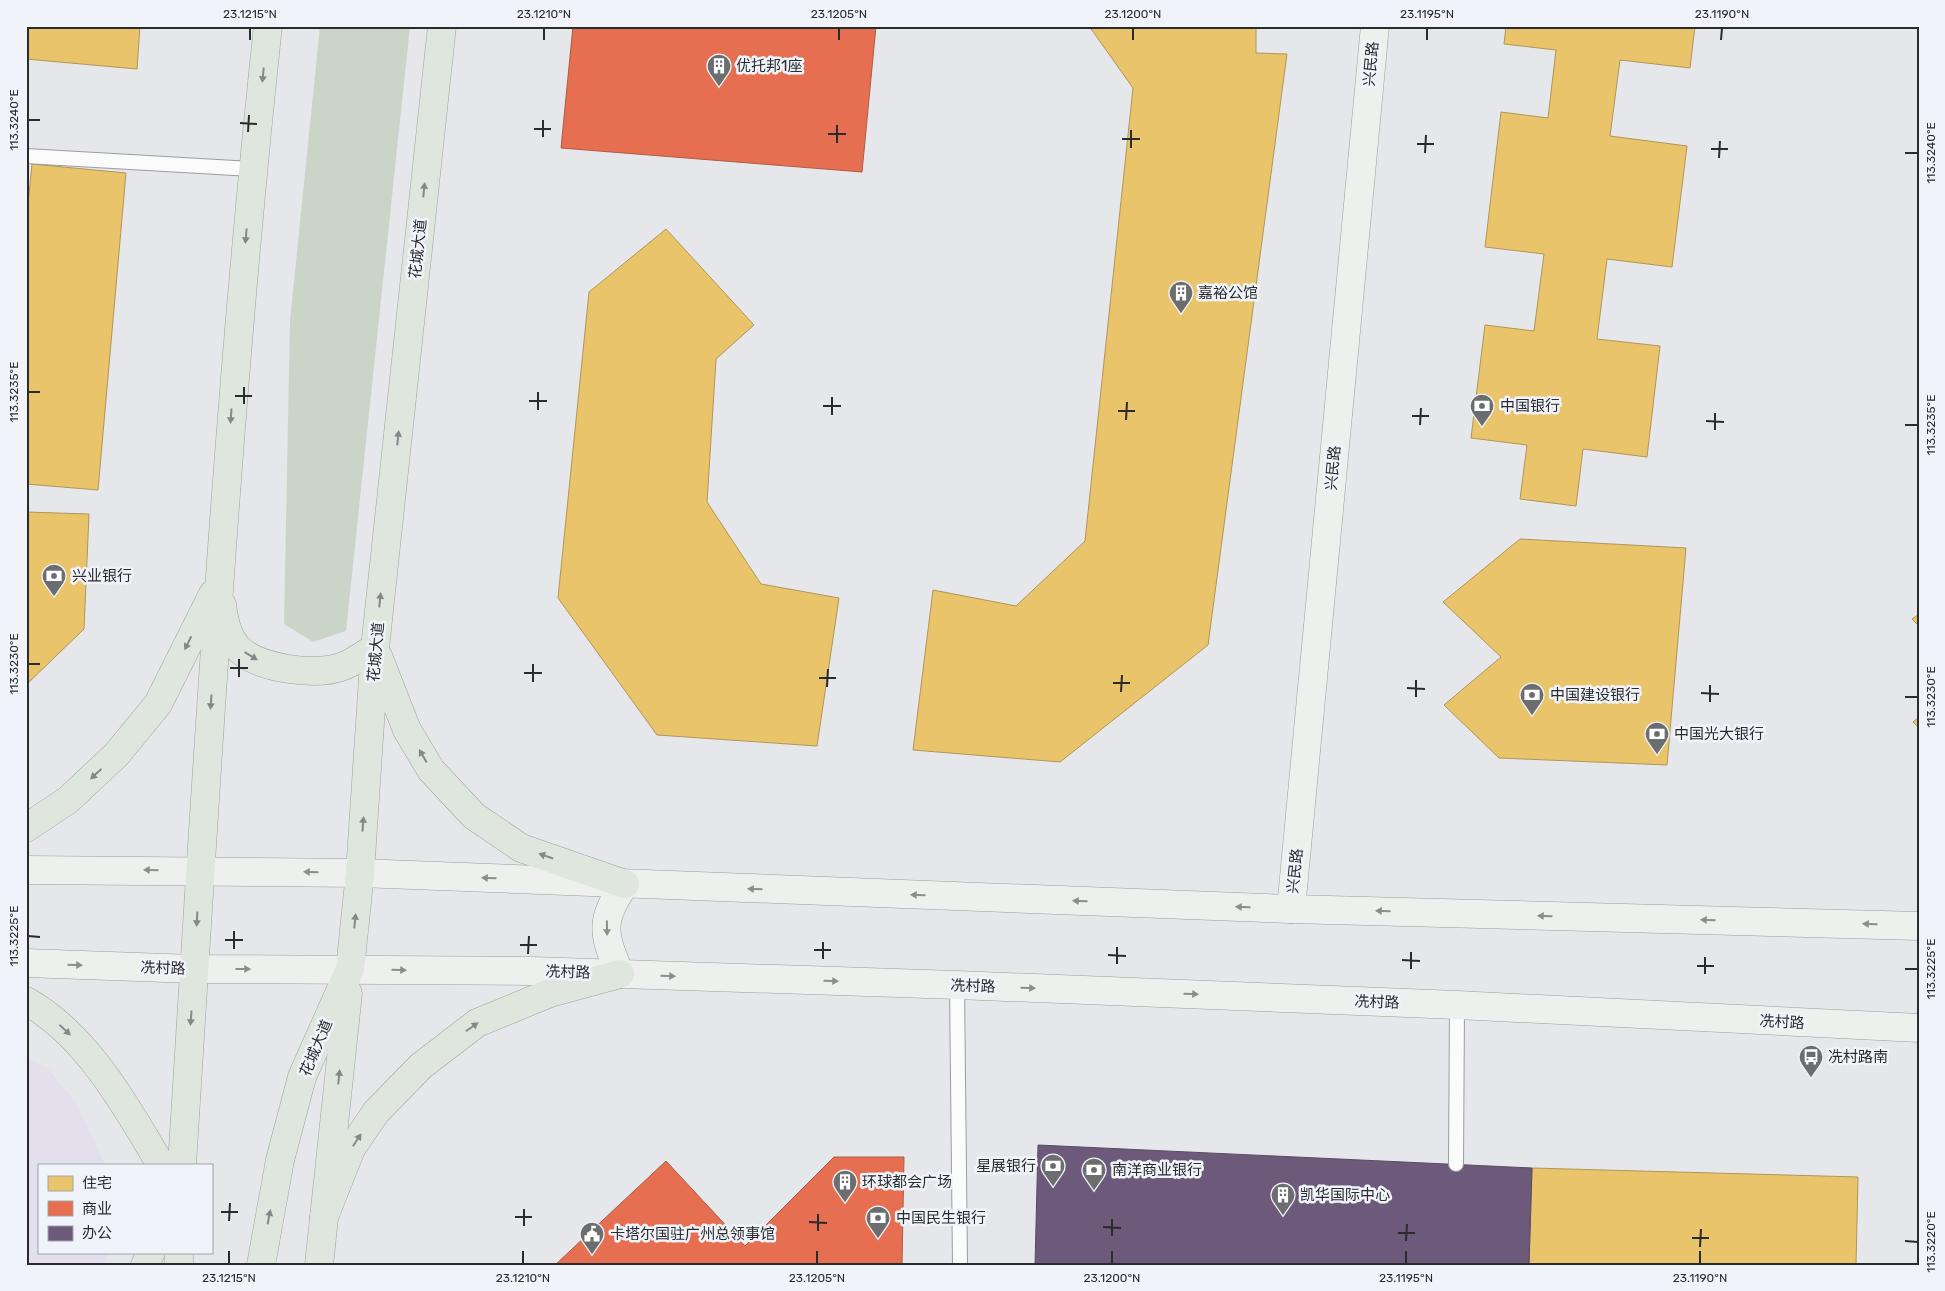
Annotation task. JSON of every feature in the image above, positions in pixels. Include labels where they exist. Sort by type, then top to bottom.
[{"type":"main road","points":[[182,1164],[218,584],[252,169],[268,26]]},
{"type":"main road","name":"花城大道","points":[[261,1265],[280,1160],[302,1077],[350,969],[360,873],[375,648],[442,26]]},
{"type":"main road","name":"兴民路","points":[[1291,909],[1375,26]]},
{"type":"main road","points":[[218,584],[226,627],[238,648],[264,663],[292,669],[324,670],[342,666],[375,648],[407,730],[426,762],[474,816],[521,848],[625,884]]},
{"type":"main road","points":[[26,828],[68,800],[116,755],[158,704],[218,584]]},
{"type":"main road","points":[[26,870],[360,873],[1291,909],[1919,926]]},
{"type":"main road","points":[[324,1217],[351,1150],[376,1112],[421,1066],[477,1023],[550,993],[620,974],[608,948],[605,924],[614,900],[625,884]]},
{"type":"main road","name":"冼村路","points":[[26,963],[194,969],[350,969],[620,974],[958,985],[1457,1005],[1919,1028]]},
{"type":"main road","points":[[319,1265],[350,969]]},
{"type":"main road","points":[[26,1001],[48,1014],[79,1043],[133,1117],[160,1164]]},
{"type":"lane","points":[[26,156],[252,169]]},
{"type":"lane","points":[[958,985],[960,1265]]},
{"type":"lane","points":[[1456,1164],[1457,1005]]},
{"type":"shaded area","points":[[26,1057],[48,1069],[77,1104],[105,1164],[38,1164],[38,1254],[107,1254],[105,1265],[26,1265]]},
{"type":"green space","points":[[320,26],[410,26],[346,631],[313,642],[284,624],[290,321]]},
{"type":"building: 住宅","points":[[26,26],[140,26],[137,69],[26,59]]},
{"type":"building: 住宅","name":"嘉裕公馆","points":[[1089,26],[1256,26],[1256,53],[1287,54],[1208,645],[1060,762],[913,750],[933,590],[1016,606],[1085,541],[1133,88]]},
{"type":"building: 住宅","points":[[1506,26],[1695,26],[1690,68],[1620,60],[1610,136],[1687,146],[1672,267],[1607,259],[1597,339],[1660,346],[1647,457],[1583,449],[1576,506],[1520,499],[1527,445],[1471,438],[1485,325],[1534,331],[1544,254],[1485,247],[1501,112],[1548,118],[1556,50],[1504,44]]},
{"type":"building: 住宅","points":[[32,164],[126,173],[98,490],[26,484],[26,224]]},
{"type":"building: 住宅","points":[[666,229],[754,325],[716,359],[707,502],[761,584],[839,598],[817,746],[657,735],[558,598],[589,292]]},
{"type":"building: 住宅","points":[[26,512],[89,514],[84,629],[26,685]]},
{"type":"building: 住宅","points":[[1520,539],[1686,548],[1667,765],[1499,758],[1444,705],[1501,657],[1443,602]]},
{"type":"building: 住宅","points":[[1919,614],[1919,626],[1912,619]]},
{"type":"building: 住宅","points":[[1919,717],[1919,728],[1913,722]]},
{"type":"building: 住宅","points":[[1532,1168],[1858,1177],[1856,1265],[1529,1265]]},
{"type":"building: 商业","name":"优托邦1座","points":[[573,26],[876,26],[862,172],[561,148]]},
{"type":"building: 商业","name":"环球都会广场","points":[[834,1157],[904,1157],[902,1265],[555,1265],[666,1161],[745,1246]]},
{"type":"building: 办公","name":"凯华国际中心","points":[[1038,1145],[1532,1168],[1529,1265],[1035,1265]]},
{"type":"place","name":"优托邦1座","points":[[719,87]]},
{"type":"place","name":"嘉裕公馆","points":[[1181,314]]},
{"type":"place","name":"中国银行","points":[[1482,427]]},
{"type":"place","name":"兴业银行","points":[[54,597]]},
{"type":"place","name":"中国建设银行","points":[[1532,716]]},
{"type":"place","name":"中国光大银行","points":[[1657,755]]},
{"type":"place","name":"冼村路南","points":[[1811,1078]]},
{"type":"place","name":"星展银行","points":[[1053,1187]]},
{"type":"place","name":"南洋商业银行","points":[[1094,1191]]},
{"type":"place","name":"环球都会广场","points":[[845,1203]]},
{"type":"place","name":"凯华国际中心","points":[[1283,1216]]},
{"type":"place","name":"中国民生银行","points":[[878,1239]]},
{"type":"place","name":"卡塔尔国驻广州总领事馆","points":[[592,1255]]}]
